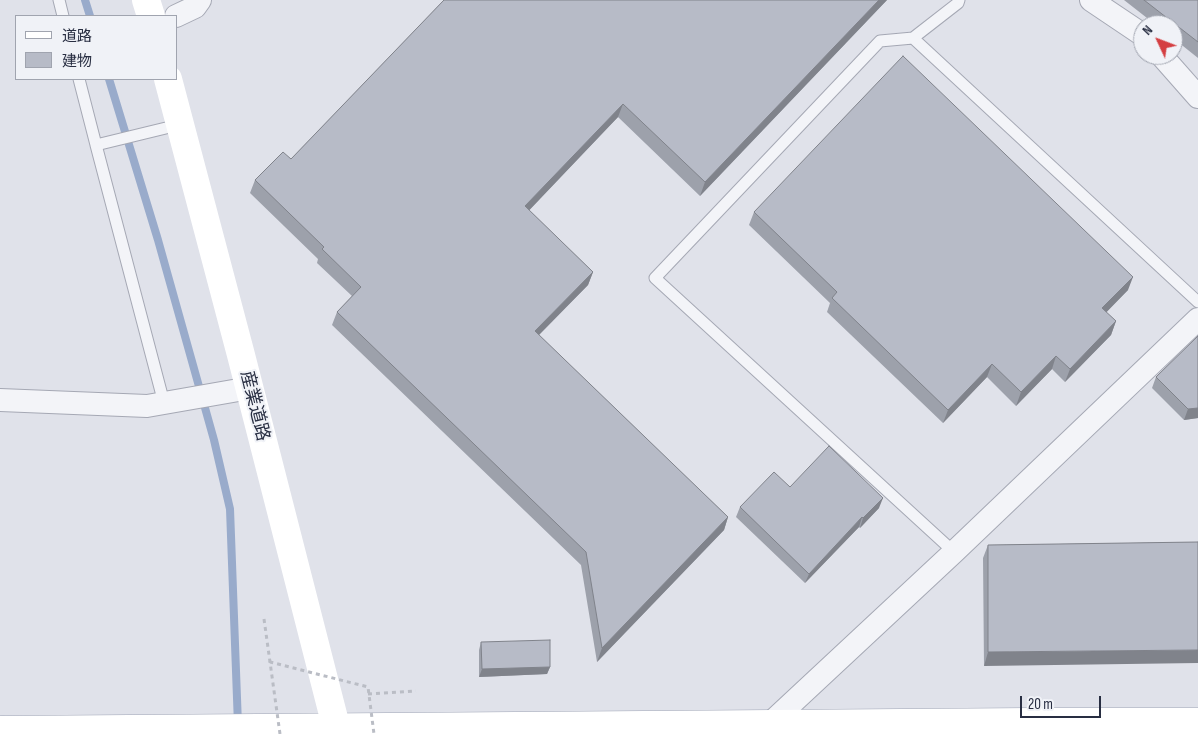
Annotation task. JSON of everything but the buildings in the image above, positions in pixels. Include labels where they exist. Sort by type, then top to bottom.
[{"type":"main road","points":[[146,0],[151,15]]},
{"type":"main road","name":"産業道路","points":[[168,80],[250,388],[337,730]]},
{"type":"main road","points":[[0,730],[1030,728],[1198,722]]},
{"type":"street","points":[[178,15],[195,7],[200,0]]},
{"type":"street","points":[[1091,0],[1133,28]]},
{"type":"street","points":[[1170,65],[1198,97]]},
{"type":"street","points":[[765,729],[1198,320]]},
{"type":"street","points":[[0,400],[147,406],[250,388]]},
{"type":"lane","points":[[59,0],[63,15]]},
{"type":"lane","points":[[954,552],[655,278],[880,41],[913,38],[958,3],[959,0]]},
{"type":"lane","points":[[913,38],[1198,302]]},
{"type":"lane","points":[[79,80],[164,403]]},
{"type":"lane","points":[[96,145],[170,127]]},
{"type":"path","points":[[264,619],[280,734]]},
{"type":"path","points":[[270,662],[368,687],[374,734]]},
{"type":"path","points":[[368,694],[416,692]]},
{"type":"waterway","points":[[85,0],[90,15]]},
{"type":"waterway","points":[[109,80],[158,240],[214,440],[230,509],[238,725]]}]
